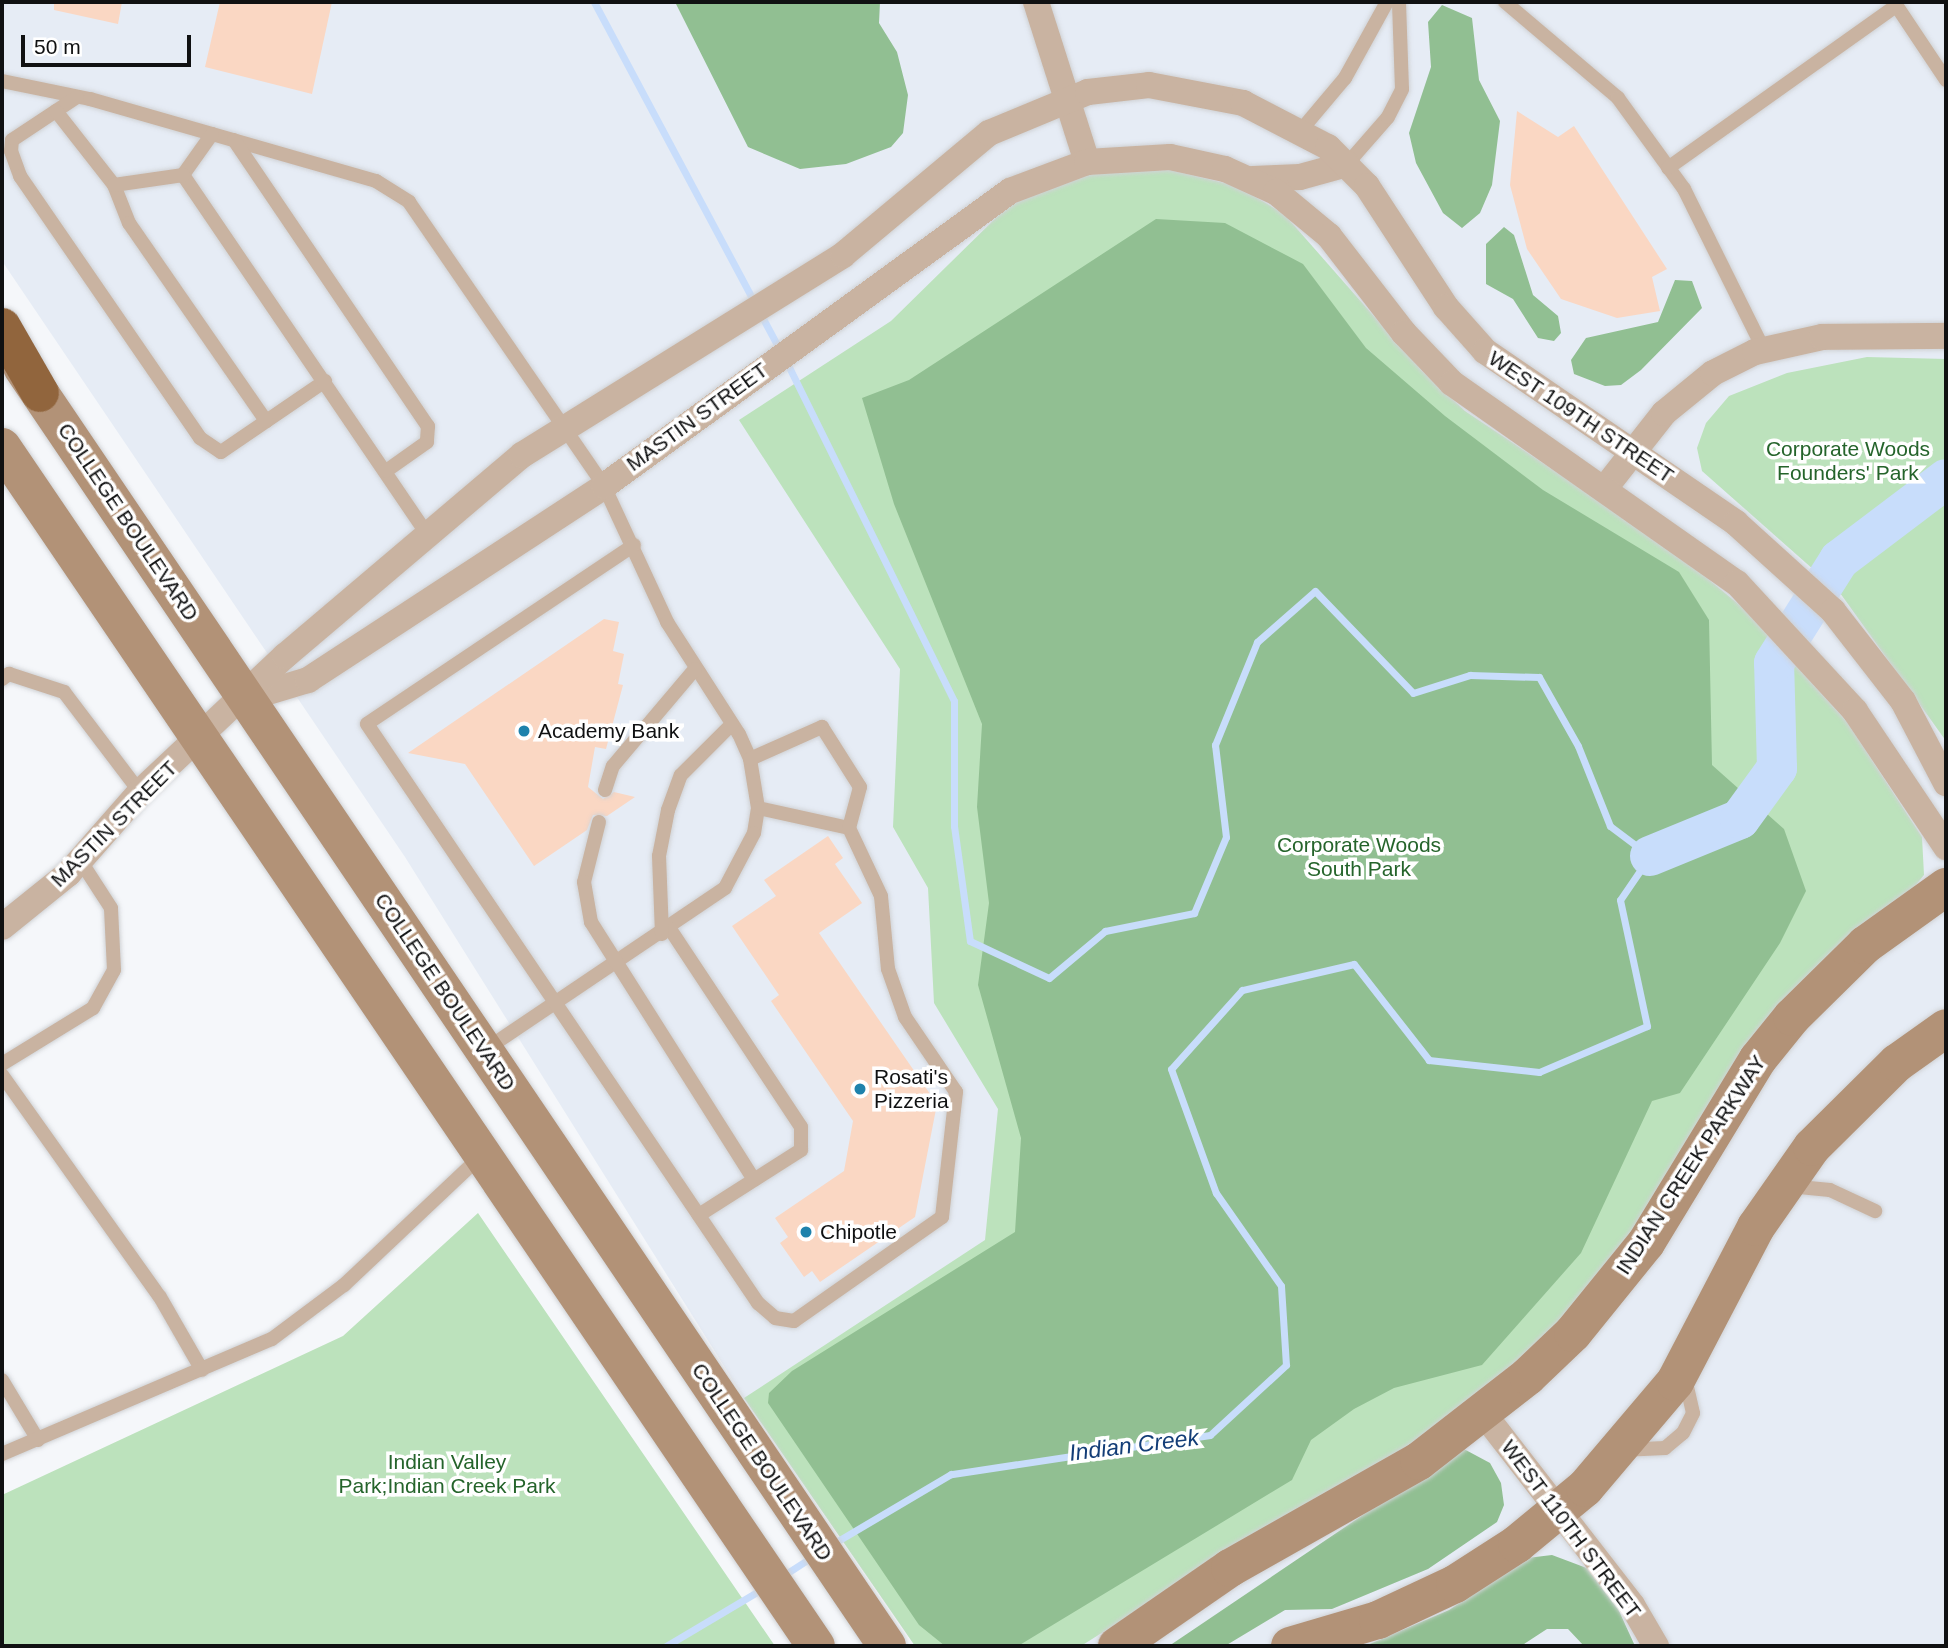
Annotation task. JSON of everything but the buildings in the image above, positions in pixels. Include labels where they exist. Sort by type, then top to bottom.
[{"type":"highway","points":[[2,327],[40,393]]},
{"type":"main road","name":"COLLEGE BOULEVARD","points":[[2,339],[887,1646]]},
{"type":"main road","points":[[2,447],[198,742],[816,1646]]},
{"type":"main road","name":"INDIAN CREEK PARKWAY","points":[[1117,1646],[1230,1568],[1384,1482],[1483,1413],[1610,1290],[1678,1193],[1758,1059],[1792,1017],[1865,945],[1946,887]]},
{"type":"main road","points":[[1290,1646],[1378,1620],[1455,1584],[1560,1511],[1620,1450],[1683,1368],[1784,1185],[1853,1103],[1946,1028]]},
{"type":"street","points":[[1035,2],[1087,162],[1170,158],[1251,179],[1300,177],[1347,164]]},
{"type":"street","name":"WEST 109TH STREET","points":[[1066,99],[1117,88],[1182,88],[1243,103],[1302,129],[1347,164],[1446,307],[1485,351],[1710,504],[1833,611],[1886,678],[1946,783]]},
{"type":"street","name":"MASTIN STREET","points":[[5,917],[80,860],[140,792],[246,698],[285,656],[426,532],[562,426],[791,287],[872,232],[989,133],[1066,99]]},
{"type":"street","name":"MASTIN STREET","points":[[246,698],[308,680],[604,486],[727,391],[864,301],[912,257],[1010,191],[1087,162]]},
{"type":"street","points":[[1251,179],[1329,236],[1404,333],[1452,383],[1678,537],[1786,630],[1855,711],[1946,847]]},
{"type":"street","points":[[1605,488],[1632,453],[1695,386],[1764,350],[1822,337],[1946,336]]},
{"type":"street","name":"WEST 110TH STREET","points":[[1483,1413],[1560,1511],[1656,1646]]},
{"type":"lane","points":[[1302,129],[1345,78],[1387,2]]},
{"type":"lane","points":[[1347,164],[1388,117],[1402,89],[1399,2]]},
{"type":"lane","points":[[1505,2],[1618,98],[1668,168],[1764,350]]},
{"type":"lane","points":[[1668,168],[1895,4],[1946,80]]},
{"type":"lane","points":[[2,81],[76,97],[376,181],[409,202],[604,486],[695,668],[732,724],[750,759],[758,808],[754,833],[725,888],[666,932],[484,1051]]},
{"type":"lane","points":[[76,97],[12,140],[20,176],[211,449],[221,452],[325,381]]},
{"type":"lane","points":[[56,111],[114,185],[129,223],[266,421]]},
{"type":"lane","points":[[114,185],[183,175],[212,134]]},
{"type":"lane","points":[[234,141],[428,426],[427,442],[386,471]]},
{"type":"lane","points":[[183,175],[426,532]]},
{"type":"lane","points":[[634,545],[367,724],[758,1303],[775,1318],[794,1321],[942,1217],[956,1092],[905,1017],[888,970],[881,896],[849,828],[860,787],[822,727],[750,759]]},
{"type":"lane","points":[[605,790],[613,766],[695,668]]},
{"type":"lane","points":[[2,679],[9,674],[64,692],[140,792]]},
{"type":"lane","points":[[699,1215],[801,1150],[801,1127],[666,932],[659,856],[668,810],[681,775],[732,724]]},
{"type":"lane","points":[[758,808],[849,828]]},
{"type":"lane","points":[[598,822],[584,882],[591,922],[615,965],[754,1180]]},
{"type":"lane","points":[[2,1064],[93,1008],[114,970],[111,908],[80,860]]},
{"type":"lane","points":[[2,1075],[160,1297],[202,1370]]},
{"type":"lane","points":[[2,1454],[272,1339],[344,1285],[482,1155]]},
{"type":"lane","points":[[1784,1185],[1830,1191],[1875,1211]]},
{"type":"lane","points":[[2,1380],[38,1440]]},
{"type":"shaded area","points":[[2,2],[1946,2],[1946,1646],[915,1646],[744,1398],[405,857],[2,261]]},
{"type":"green space","points":[[675,2],[880,2],[879,23],[897,52],[908,95],[903,133],[891,147],[846,164],[800,169],[748,147]]},
{"type":"green space","points":[[1442,5],[1472,18],[1479,80],[1500,121],[1492,185],[1480,213],[1462,228],[1443,213],[1416,163],[1409,133],[1431,67],[1428,22]]},
{"type":"green space","name":"Corporate Woods South Park","points":[[1153,166],[1237,186],[1284,214],[1422,371],[1465,411],[1673,550],[1743,608],[1847,722],[1922,837],[1924,875],[1544,1343],[1412,1450],[1252,1538],[1081,1646],[915,1646],[744,1398],[985,1240],[998,1109],[934,1003],[928,888],[893,827],[900,669],[739,420],[891,321],[1006,208],[1048,186],[1112,168]]},
{"type":"green space","name":"Corporate Woods South Park","points":[[1156,219],[1225,223],[1303,264],[1366,348],[1445,416],[1543,490],[1679,572],[1709,620],[1712,765],[1784,829],[1806,891],[1780,943],[1680,1093],[1652,1101],[1581,1253],[1482,1365],[1394,1388],[1354,1409],[1311,1440],[1292,1480],[1018,1646],[945,1646],[919,1625],[768,1403],[769,1393],[792,1371],[1015,1232],[1021,1138],[978,985],[989,903],[977,807],[982,724],[894,504],[862,398],[909,380]]},
{"type":"green space","points":[[1504,227],[1514,235],[1533,295],[1558,316],[1561,333],[1554,341],[1538,338],[1513,299],[1486,284],[1486,244]]},
{"type":"green space","points":[[1675,280],[1692,281],[1702,308],[1641,370],[1621,385],[1605,386],[1574,374],[1571,360],[1586,338],[1658,322]]},
{"type":"green space","name":"Corporate Woods Founders' Park","points":[[1867,357],[1946,359],[1946,741],[1840,593],[1702,471],[1697,448],[1706,423],[1729,396],[1787,373]]},
{"type":"green space","name":"Indian Valley Park;Indian Creek Park","points":[[478,1213],[775,1646],[2,1646],[2,1495],[343,1336]]},
{"type":"green space","points":[[1462,1448],[1490,1463],[1501,1483],[1504,1505],[1497,1522],[1428,1569],[1332,1609],[1285,1610],[1225,1646],[1169,1646]]},
{"type":"green space","points":[[1552,1555],[1592,1570],[1610,1591],[1635,1646],[1584,1646],[1568,1629],[1547,1629],[1521,1646],[1365,1646],[1449,1610],[1527,1558]]},
{"type":"waterway","points":[[594,2],[780,350]]},
{"type":"waterway","points":[[786,361],[954,701],[954,826],[970,941],[1049,978],[1105,931],[1194,913],[1226,837],[1215,745],[1257,642],[1315,591],[1413,693],[1470,675],[1539,677],[1578,746],[1610,826],[1650,856],[1620,900],[1647,1026],[1539,1072],[1429,1060],[1354,964],[1242,990],[1171,1069],[1216,1193],[1281,1286],[1286,1365],[1210,1435],[951,1474],[831,1545]]},
{"type":"waterway","name":"Indian Creek","points":[[1650,856],[1740,819],[1777,768],[1774,663],[1839,560],[1946,479]]},
{"type":"waterway","name":"Indian Creek","points":[[781,1577],[812,1557]]},
{"type":"waterway","name":"Indian Creek","points":[[666,1646],[762,1589]]},
{"type":"place","name":"Academy Bank","points":[[524,731]]},
{"type":"place","name":"Rosati's Pizzeria","points":[[860,1089]]},
{"type":"place","name":"Chipotle","points":[[806,1232]]}]
